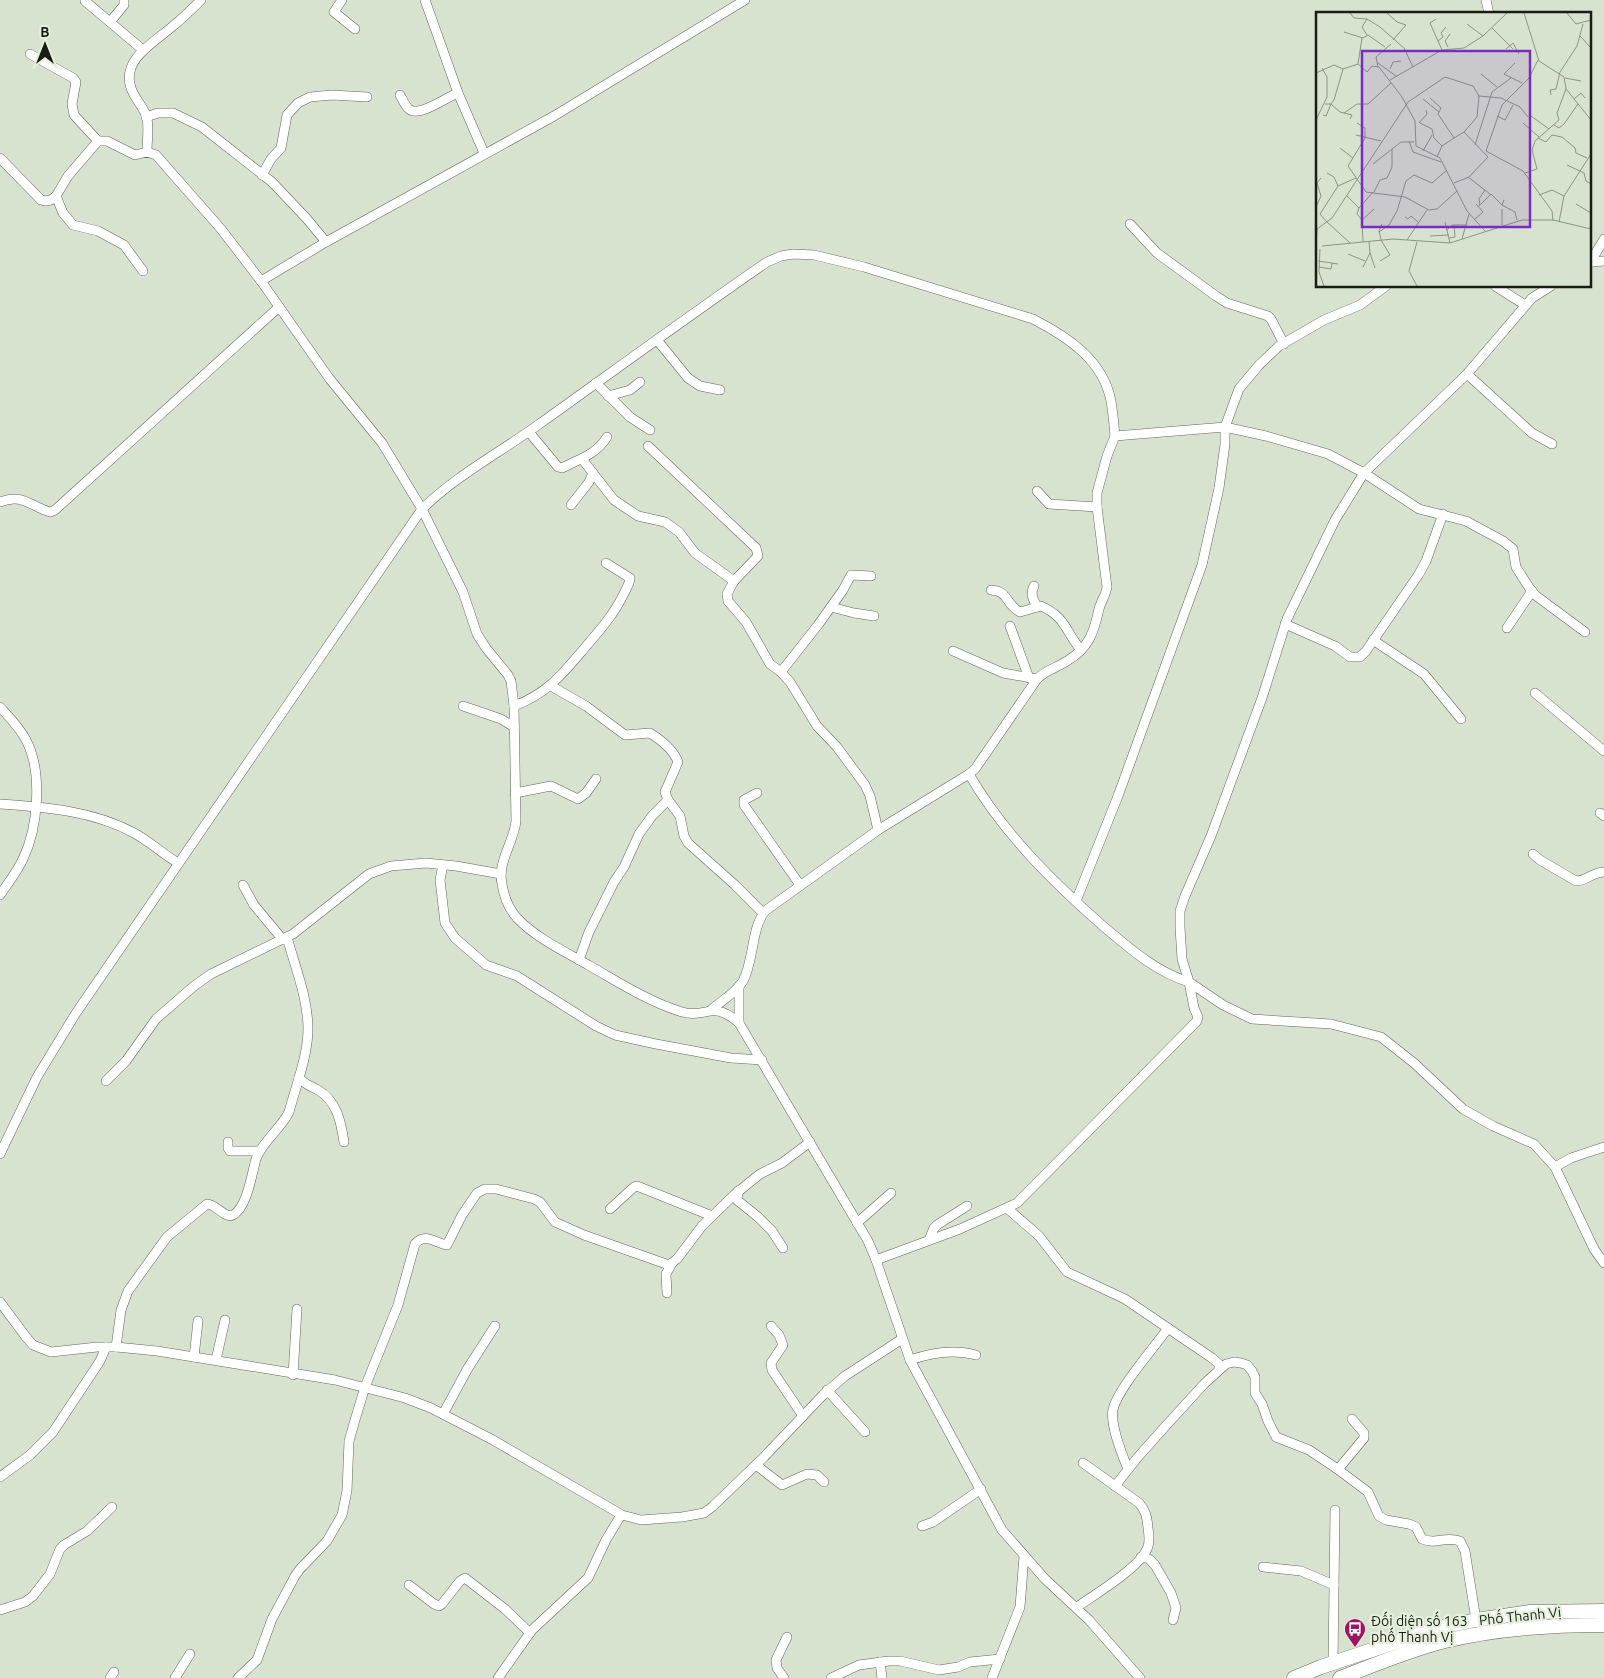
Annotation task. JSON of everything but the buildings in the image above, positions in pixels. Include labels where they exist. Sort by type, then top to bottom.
[{"type":"main road","name":"Phố Thanh Vị","points":[[1294,1678],[1442,1627],[1530,1612],[1604,1611]]},
{"type":"main road","name":"Phố Thanh Vị","points":[[1340,1678],[1444,1641],[1481,1633],[1528,1627],[1604,1625]]},
{"type":"street","points":[[110,22],[124,5],[124,0]]},
{"type":"street","points":[[147,152],[148,125],[146,117],[132,90],[129,78],[133,64],[143,50],[174,26],[201,0]]},
{"type":"street","points":[[342,0],[334,12],[355,29]]},
{"type":"street","points":[[425,0],[458,93],[484,153]]},
{"type":"street","points":[[261,281],[484,153],[554,116],[745,0]]},
{"type":"street","points":[[85,1],[143,50]]},
{"type":"street","points":[[30,54],[73,78],[76,82],[72,110],[74,116],[98,141],[107,141],[135,155],[147,152],[156,155],[166,164],[221,229],[261,281],[329,378],[382,443],[422,509],[463,592],[478,634],[489,652],[508,675],[513,691],[515,829],[500,874],[510,908],[518,919],[536,934],[645,997],[682,1012],[695,1013],[711,1010],[726,1012],[739,1023],[857,1223],[876,1260],[910,1360],[1002,1530],[1045,1579],[1076,1607],[1140,1678]]},
{"type":"street","points":[[400,95],[407,108],[418,112],[458,93]]},
{"type":"street","points":[[262,175],[270,159],[282,148],[287,116],[298,103],[310,97],[332,94],[367,98]]},
{"type":"street","points":[[146,117],[166,112],[174,113],[212,134],[272,182],[308,219],[326,242]]},
{"type":"street","points":[[0,158],[41,200],[46,201],[56,196],[64,182],[98,141]]},
{"type":"street","points":[[56,196],[63,213],[73,225],[98,230],[124,245],[143,271]]},
{"type":"street","points":[[1130,224],[1157,253],[1216,296],[1227,303],[1272,319],[1282,339]]},
{"type":"street","points":[[1592,260],[1604,239]]},
{"type":"street","points":[[0,1154],[42,1069],[76,1013],[422,509],[460,476],[529,432],[767,262],[781,256],[793,254],[814,255],[864,267],[1033,320],[1057,332],[1079,348],[1094,363],[1110,399],[1115,436],[1107,456],[1097,493],[1107,587],[1091,638],[1068,661],[1033,679],[975,769],[878,830],[762,913],[745,976],[739,986],[711,1010]]},
{"type":"street","points":[[1076,901],[1118,796],[1202,565],[1220,481],[1225,444],[1225,427],[1239,389],[1258,364],[1282,339],[1360,305],[1383,288]]},
{"type":"street","points":[[1498,288],[1525,305]]},
{"type":"street","points":[[876,1260],[1017,1204],[1198,1021],[1182,959],[1180,911],[1211,836],[1262,698],[1285,624],[1335,520],[1364,473],[1467,374],[1525,305],[1548,288]]},
{"type":"street","points":[[0,502],[15,498],[50,512],[55,510],[279,307]]},
{"type":"street","points":[[657,340],[688,378],[700,386],[720,390]]},
{"type":"street","points":[[1467,374],[1532,433],[1552,444]]},
{"type":"street","points":[[608,396],[630,390],[640,382]]},
{"type":"street","points":[[596,383],[630,417],[650,430]]},
{"type":"street","points":[[1115,436],[1225,427],[1266,436],[1328,454],[1364,473],[1419,509],[1466,521],[1503,541],[1512,548],[1515,554],[1516,567],[1532,591],[1585,632]]},
{"type":"street","points":[[529,432],[558,466],[562,468],[598,449],[607,437]]},
{"type":"street","points":[[648,446],[756,548],[758,556],[734,582],[726,595],[728,601],[746,622],[770,664],[790,682],[817,726],[837,747],[865,786],[870,796],[878,830]]},
{"type":"street","points":[[582,459],[620,505],[638,516],[665,522],[679,532],[695,553],[734,582]]},
{"type":"street","points":[[571,505],[589,482],[593,473]]},
{"type":"street","points":[[1037,491],[1049,504],[1097,507]]},
{"type":"street","points":[[1285,624],[1335,646],[1352,658],[1360,657],[1426,561],[1443,514]]},
{"type":"street","points":[[514,706],[551,686],[614,613],[630,578],[606,563]]},
{"type":"street","points":[[781,672],[831,607],[851,575],[871,576]]},
{"type":"street","points":[[1034,586],[1031,591],[1037,607]]},
{"type":"street","points":[[991,590],[1004,593],[1013,608],[1020,612],[1041,606],[1052,611],[1060,618],[1074,643],[1081,650]]},
{"type":"street","points":[[1507,628],[1532,591]]},
{"type":"street","points":[[831,607],[874,616]]},
{"type":"street","points":[[1010,626],[1033,679]]},
{"type":"street","points":[[1373,640],[1424,674],[1461,720]]},
{"type":"street","points":[[953,651],[1003,673],[1033,679]]},
{"type":"street","points":[[551,686],[586,706],[625,735],[650,733],[661,741],[677,758],[677,768],[665,788],[665,792],[668,800],[680,816],[684,836],[688,843],[740,889],[762,913]]},
{"type":"street","points":[[1535,693],[1604,751]]},
{"type":"street","points":[[463,706],[502,720],[514,727]]},
{"type":"street","points":[[0,707],[26,739],[32,752],[35,764],[36,806],[24,858],[0,895]]},
{"type":"street","points":[[969,774],[1015,839],[1076,901],[1146,961],[1179,979],[1189,982],[1224,1005],[1252,1019],[1331,1024],[1381,1037],[1414,1063],[1463,1109],[1493,1126],[1534,1144],[1556,1166],[1594,1249],[1604,1263]]},
{"type":"street","points":[[515,793],[551,786],[578,799],[586,793],[596,780]]},
{"type":"street","points":[[757,793],[744,800],[744,806],[800,885]]},
{"type":"street","points":[[579,960],[595,918],[624,867],[638,834],[668,800]]},
{"type":"street","points":[[0,804],[36,806],[111,822],[136,834],[178,863]]},
{"type":"street","points":[[1533,854],[1576,882],[1604,872]]},
{"type":"street","points":[[106,1081],[126,1061],[156,1019],[194,986],[211,974],[285,939],[369,874],[391,866],[426,864],[500,874]]},
{"type":"street","points":[[443,865],[440,880],[445,924],[455,938],[486,965],[517,976],[596,1026],[615,1035],[713,1055],[762,1060]]},
{"type":"street","points":[[116,1347],[121,1310],[128,1291],[167,1237],[207,1204],[211,1204],[228,1216],[238,1212],[243,1204],[260,1151],[270,1136],[286,1119],[299,1077],[308,1031],[304,1001],[285,939],[254,905],[243,885]]},
{"type":"street","points":[[739,986],[739,1023]]},
{"type":"street","points":[[299,1077],[301,1081],[327,1097],[334,1105],[340,1118],[344,1142]]},
{"type":"street","points":[[228,1142],[230,1151],[260,1151]]},
{"type":"street","points":[[667,1293],[666,1274],[672,1263],[712,1216],[738,1191],[760,1174],[782,1163],[810,1142]]},
{"type":"street","points":[[1556,1166],[1571,1158],[1604,1147]]},
{"type":"street","points":[[610,1209],[637,1186],[712,1216]]},
{"type":"street","points":[[238,1678],[255,1664],[272,1619],[295,1576],[327,1541],[342,1515],[347,1491],[349,1442],[365,1387],[398,1305],[415,1244],[423,1237],[447,1245],[470,1202],[477,1193],[485,1189],[496,1189],[534,1198],[555,1222],[584,1235],[641,1254],[661,1263],[669,1265],[672,1263]]},
{"type":"street","points":[[738,1191],[736,1200],[758,1216],[772,1231],[783,1248]]},
{"type":"street","points":[[857,1223],[891,1193]]},
{"type":"street","points":[[929,1240],[936,1225],[967,1206]]},
{"type":"street","points":[[1008,1209],[1039,1236],[1067,1272],[1125,1299],[1212,1358],[1219,1364],[1219,1370]]},
{"type":"street","points":[[0,1302],[33,1345],[51,1352],[83,1348],[116,1347],[194,1357],[293,1375],[335,1380],[405,1398],[443,1414],[494,1440],[621,1515],[641,1520],[682,1517],[704,1513],[756,1464],[828,1390],[845,1376],[902,1339]]},
{"type":"street","points":[[293,1375],[297,1309]]},
{"type":"street","points":[[216,1360],[225,1320]]},
{"type":"street","points":[[194,1357],[198,1321]]},
{"type":"street","points":[[443,1414],[468,1368],[495,1326]]},
{"type":"street","points":[[771,1326],[779,1335],[783,1345],[771,1362],[772,1370],[803,1416]]},
{"type":"street","points":[[1128,1469],[1118,1444],[1113,1410],[1122,1390],[1168,1328]]},
{"type":"street","points":[[0,1477],[30,1455],[53,1432],[100,1360],[106,1347]]},
{"type":"street","points":[[910,1360],[938,1353],[968,1352],[976,1355]]},
{"type":"street","points":[[1115,1486],[1204,1384],[1219,1370],[1226,1364],[1234,1362],[1246,1365],[1255,1377],[1255,1393],[1262,1404],[1276,1437],[1309,1450],[1368,1492],[1379,1516],[1386,1520],[1416,1527],[1422,1539],[1429,1542],[1451,1538],[1460,1541],[1465,1551],[1476,1620]]},
{"type":"street","points":[[828,1390],[865,1432]]},
{"type":"street","points":[[1336,1468],[1340,1468],[1364,1438],[1364,1434],[1352,1419]]},
{"type":"street","points":[[1076,1607],[1109,1586],[1141,1557],[1147,1550],[1149,1535],[1146,1510],[1084,1463]]},
{"type":"street","points":[[756,1464],[782,1485],[807,1474],[817,1475],[824,1482]]},
{"type":"street","points":[[922,1526],[933,1522],[980,1489]]},
{"type":"street","points":[[0,1610],[25,1602],[34,1596],[50,1574],[60,1549],[87,1531],[112,1507]]},
{"type":"street","points":[[1333,1664],[1335,1510]]},
{"type":"street","points":[[498,1678],[530,1633],[585,1583],[613,1526],[621,1515]]},
{"type":"street","points":[[992,1678],[1020,1606],[1024,1556]]},
{"type":"street","points":[[1141,1557],[1150,1559],[1171,1593],[1176,1608],[1173,1620]]},
{"type":"street","points":[[1264,1567],[1301,1571],[1334,1586]]},
{"type":"street","points":[[408,1585],[439,1606],[460,1581],[465,1578],[506,1609],[530,1633]]},
{"type":"street","points":[[784,1678],[777,1668],[776,1660],[787,1637]]},
{"type":"street","points":[[175,1678],[190,1654]]},
{"type":"street","points":[[831,1678],[859,1665],[880,1662],[900,1661],[939,1670],[958,1667],[970,1662],[1000,1659]]},
{"type":"street","points":[[880,1662],[882,1678]]},
{"type":"place","name":"Đối diện số 163 phố Thanh Vị","points":[[1355,1648]]}]
